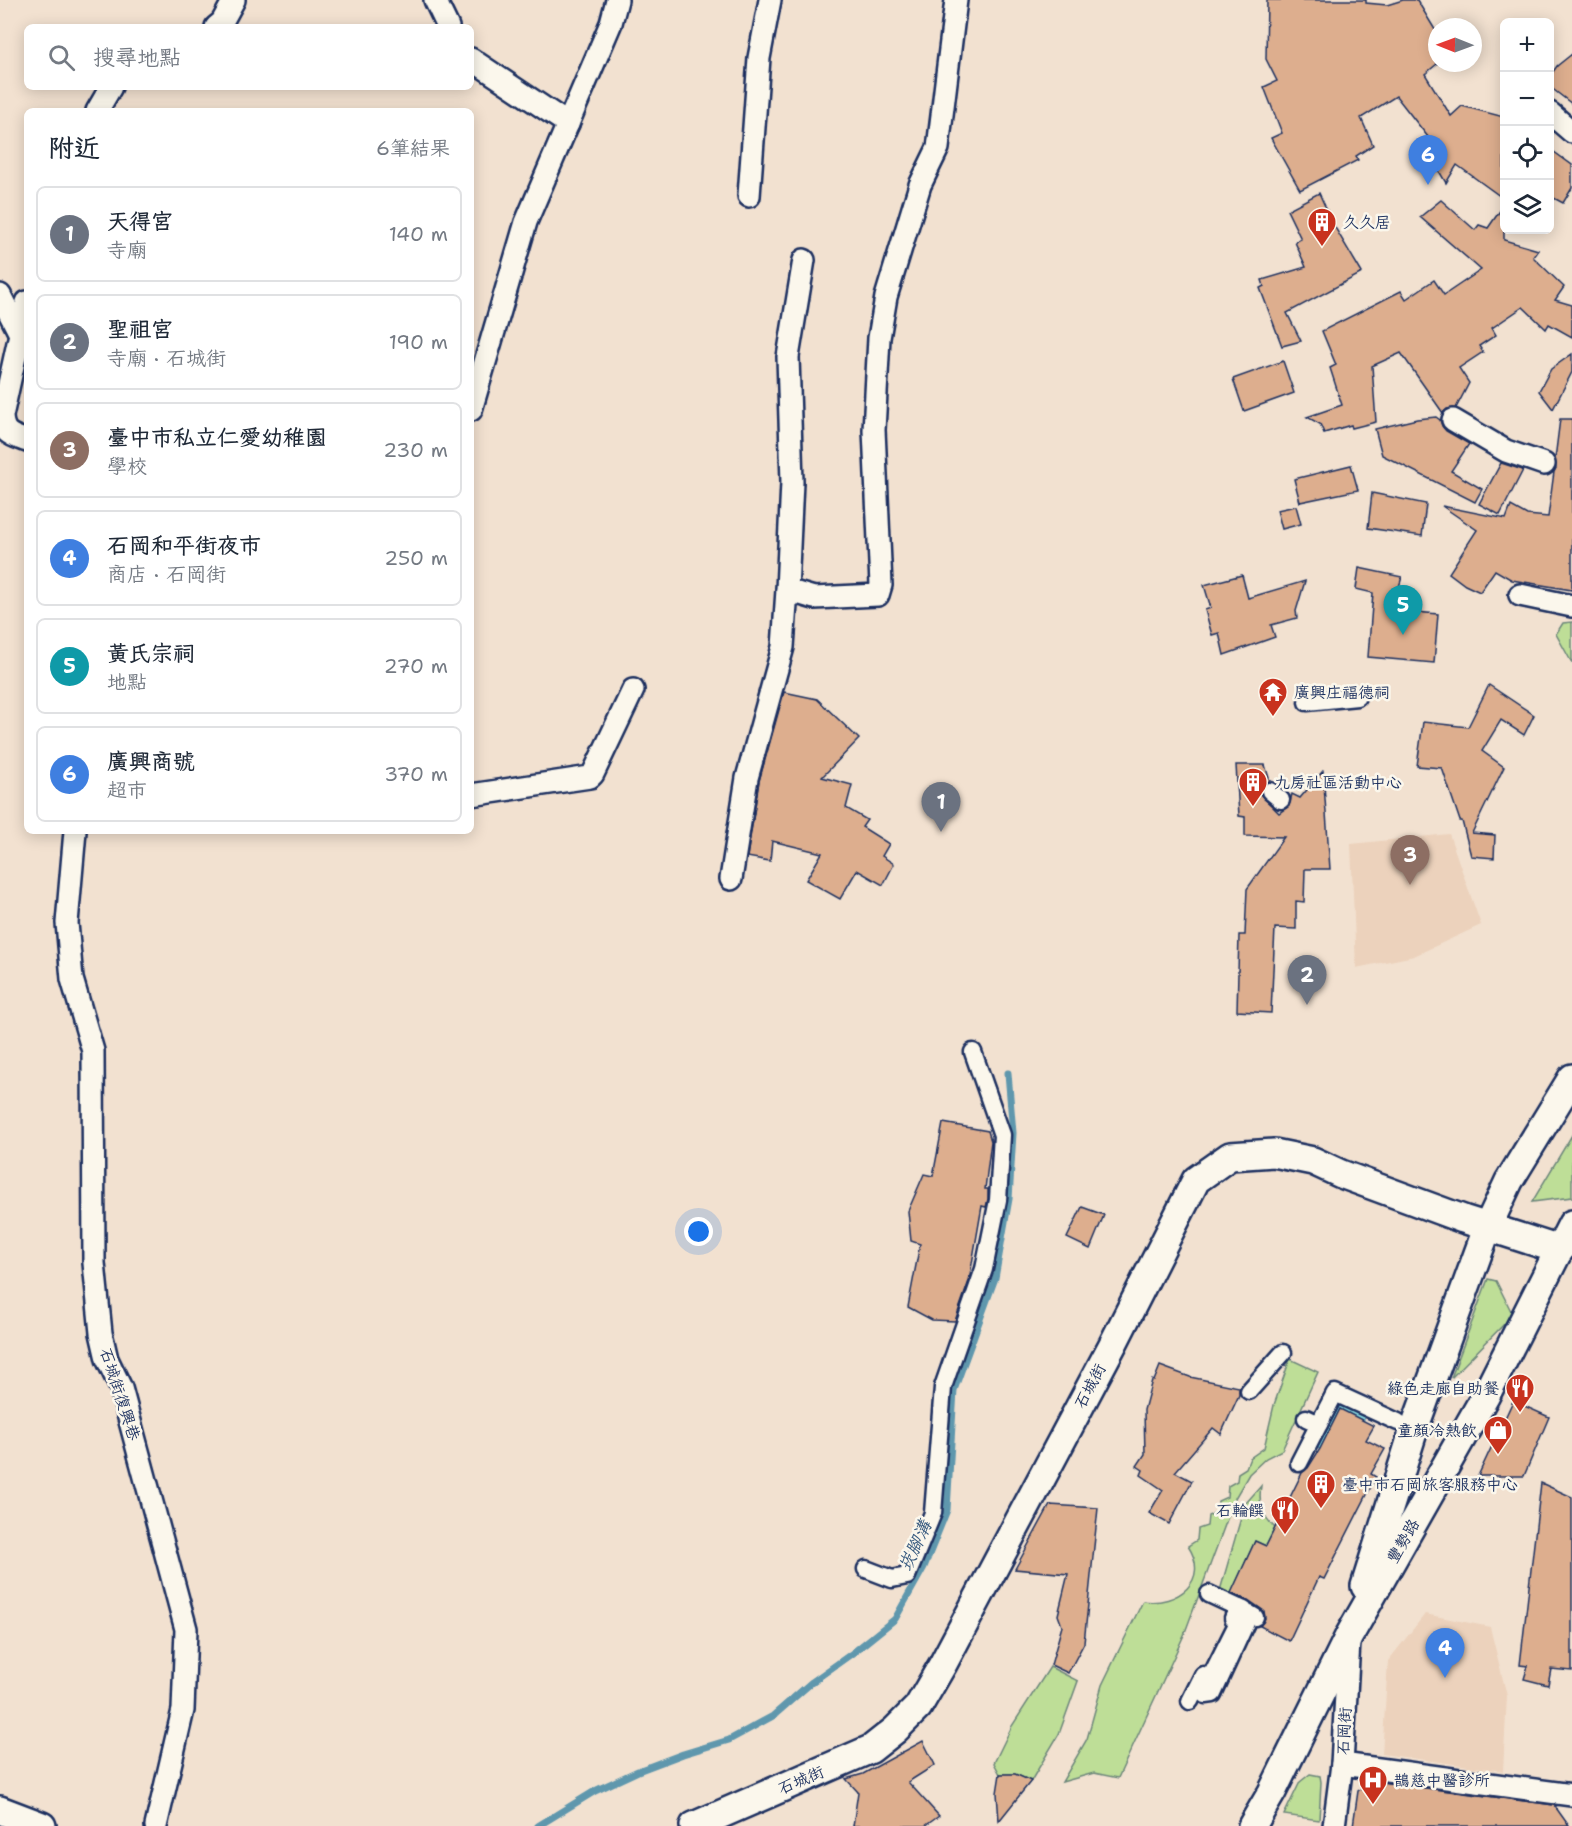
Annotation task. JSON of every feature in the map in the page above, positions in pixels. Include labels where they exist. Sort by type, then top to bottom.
[{"type":"street","points":[[220,24],[234,0]]},
{"type":"street","points":[[435,0],[447,24]]},
{"type":"street","points":[[474,400],[526,222],[611,23],[617,0]]},
{"type":"street","points":[[749,196],[759,58],[770,0]]},
{"type":"street","points":[[787,590],[814,598],[878,596],[881,585],[874,430],[879,338],[886,297],[920,185],[938,148],[956,0]]},
{"type":"street","points":[[474,61],[568,124]]},
{"type":"street","points":[[99,108],[109,90]]},
{"type":"street","points":[[1554,116],[1572,132]]},
{"type":"street","points":[[731,879],[747,778],[783,647],[792,482],[788,357],[804,260]]},
{"type":"street","points":[[0,295],[20,334]]},
{"type":"street","points":[[24,316],[2,416],[3,427],[9,434],[24,440]]},
{"type":"street","points":[[1453,420],[1506,451],[1544,464]]},
{"type":"street","points":[[1520,595],[1572,606]]},
{"type":"street","points":[[474,795],[590,777],[633,690]]},
{"type":"street","points":[[1307,702],[1357,697]]},
{"type":"street","name":"石城街復興巷","points":[[74,839],[67,923],[72,980],[93,1051],[94,1263],[101,1333],[108,1359],[121,1388],[186,1629],[183,1710],[156,1826]]},
{"type":"street","points":[[867,1569],[891,1580],[907,1576],[933,1513],[943,1387],[984,1269],[998,1200],[1002,1135],[973,1052]]},
{"type":"street","points":[[1349,1636],[1414,1429],[1488,1226],[1509,1181],[1572,1078]]},
{"type":"street","name":"石城街","points":[[694,1826],[871,1749],[895,1730],[918,1707],[1113,1344],[1196,1180],[1230,1156],[1274,1153],[1313,1161],[1374,1186],[1560,1250]]},
{"type":"street","name":"豐勢路","points":[[1252,1826],[1272,1792],[1349,1636],[1486,1395],[1572,1224]]},
{"type":"street","points":[[1249,1391],[1283,1353]]},
{"type":"street","points":[[1299,1463],[1312,1421],[1335,1393],[1371,1417],[1398,1422]]},
{"type":"street","points":[[1209,1594],[1244,1610],[1205,1688],[1206,1695],[1213,1694],[1250,1614],[1255,1617]]},
{"type":"street","points":[[1190,1701],[1239,1608]]},
{"type":"street","name":"石岡街","points":[[1334,1826],[1342,1764],[1349,1636]]},
{"type":"street","points":[[1342,1764],[1572,1795]]},
{"type":"street","points":[[0,1810],[42,1826]]},
{"type":"shaded area","points":[[1449,834],[1481,925],[1414,956],[1356,968],[1351,844]]},
{"type":"shaded area","points":[[1425,1614],[1490,1627],[1507,1696],[1503,1771],[1382,1754],[1388,1661]]},
{"type":"green space","points":[[1572,622],[1572,663],[1556,634],[1563,623]]},
{"type":"green space","points":[[1572,1135],[1572,1197],[1532,1202]]},
{"type":"green space","points":[[1488,1279],[1496,1281],[1513,1315],[1451,1378]]},
{"type":"green space","points":[[1290,1359],[1318,1372],[1282,1450],[1266,1458],[1249,1474],[1235,1498],[1184,1635],[1118,1778],[1094,1773],[1062,1782],[1087,1739],[1102,1685],[1143,1601],[1156,1602],[1178,1595],[1193,1580],[1194,1559],[1188,1546],[1197,1540],[1198,1529],[1207,1526],[1208,1516],[1217,1512],[1218,1501],[1227,1497],[1228,1486],[1237,1481],[1238,1473],[1246,1468],[1250,1458],[1264,1448],[1274,1405]]},
{"type":"green space","points":[[1261,1486],[1262,1509],[1275,1528],[1266,1546],[1255,1541],[1229,1598],[1219,1594],[1245,1504]]},
{"type":"green space","points":[[1050,1667],[1078,1681],[1059,1734],[1031,1781],[1015,1774],[1000,1774],[994,1763],[1012,1726]]},
{"type":"green space","points":[[1310,1774],[1320,1776],[1319,1820],[1284,1815],[1300,1782]]},
{"type":"water","points":[[1339,1399],[1367,1413],[1363,1421],[1340,1409],[1320,1449],[1315,1447]]},
{"type":"building","points":[[1267,0],[1366,0],[1366,3],[1387,5],[1403,0],[1417,0],[1428,18],[1428,72],[1425,74],[1451,116],[1462,106],[1500,116],[1500,196],[1457,165],[1446,183],[1422,142],[1428,137],[1396,96],[1361,118],[1373,145],[1356,156],[1358,160],[1300,190],[1271,138],[1282,133],[1264,87],[1277,81],[1266,59]]},
{"type":"building","points":[[1572,54],[1572,104],[1554,90],[1554,70]]},
{"type":"building","points":[[1554,152],[1572,165],[1572,188],[1563,203],[1554,198]]},
{"type":"building","points":[[1319,193],[1334,226],[1362,273],[1287,313],[1301,341],[1282,346],[1260,288],[1264,286],[1262,280],[1306,267],[1295,242],[1301,239],[1287,210]]},
{"type":"building","points":[[1441,200],[1475,230],[1479,225],[1488,228],[1500,211],[1500,234],[1504,234],[1504,240],[1538,250],[1533,257],[1564,287],[1555,300],[1572,305],[1572,337],[1549,324],[1546,329],[1523,307],[1492,328],[1496,335],[1479,346],[1483,352],[1459,368],[1469,383],[1456,408],[1447,409],[1443,413],[1401,353],[1372,366],[1376,422],[1352,428],[1351,425],[1324,433],[1320,424],[1307,417],[1342,405],[1330,368],[1336,365],[1322,331],[1401,291],[1406,299],[1434,280],[1444,295],[1481,270],[1420,217]]},
{"type":"building","points":[[1572,354],[1572,372],[1553,409],[1539,391],[1551,369]]},
{"type":"building","points":[[1283,361],[1294,393],[1244,411],[1233,379]]},
{"type":"building","points":[[1436,417],[1446,431],[1469,444],[1451,471],[1482,489],[1475,502],[1382,455],[1375,429]]},
{"type":"building","points":[[1560,419],[1572,419],[1572,590],[1512,580],[1495,570],[1480,592],[1465,585],[1449,573],[1477,530],[1442,506],[1506,519],[1511,506],[1527,515],[1548,517],[1556,468]]},
{"type":"building","points":[[1501,463],[1523,470],[1500,515],[1479,504]]},
{"type":"building","points":[[1351,465],[1358,490],[1300,502],[1294,479]]},
{"type":"building","points":[[1372,493],[1426,504],[1422,536],[1368,528]]},
{"type":"building","points":[[1296,506],[1301,524],[1282,529],[1277,510]]},
{"type":"building","points":[[1359,568],[1402,577],[1392,610],[1438,614],[1434,663],[1368,657],[1373,593],[1356,589]]},
{"type":"building","points":[[1242,575],[1248,598],[1305,581],[1296,611],[1297,618],[1271,625],[1275,637],[1224,655],[1219,633],[1212,635],[1205,610],[1211,608],[1204,585]]},
{"type":"building","points":[[1489,685],[1534,715],[1524,735],[1501,720],[1482,751],[1504,767],[1472,833],[1495,835],[1494,858],[1471,856],[1462,821],[1460,821],[1442,768],[1417,766],[1423,722],[1468,727]]},
{"type":"building","points":[[784,692],[817,699],[859,739],[822,777],[852,785],[846,808],[867,820],[862,827],[889,844],[882,856],[894,864],[883,885],[857,870],[840,899],[806,880],[822,853],[772,841],[770,861],[747,857],[759,781]]},
{"type":"building","points":[[1236,765],[1265,765],[1270,781],[1262,785],[1260,794],[1279,813],[1289,806],[1292,794],[1300,798],[1323,771],[1330,869],[1305,869],[1304,902],[1296,901],[1296,929],[1275,928],[1271,1013],[1237,1011],[1239,935],[1245,935],[1247,889],[1284,837],[1245,836],[1245,817],[1239,816]]},
{"type":"building","points":[[943,1123],[988,1131],[991,1141],[985,1189],[988,1189],[988,1199],[986,1207],[982,1206],[969,1281],[955,1321],[932,1320],[908,1307],[920,1244],[911,1241],[908,1211],[924,1174],[933,1176]]},
{"type":"building","points":[[1082,1207],[1104,1215],[1090,1249],[1067,1238]]},
{"type":"building","points":[[1160,1366],[1190,1377],[1239,1387],[1239,1395],[1221,1434],[1213,1428],[1175,1472],[1192,1481],[1169,1524],[1149,1513],[1163,1490],[1141,1475],[1143,1470],[1137,1466],[1145,1454],[1144,1410],[1152,1380],[1154,1381]]},
{"type":"building","points":[[1513,1401],[1549,1417],[1524,1476],[1478,1476]]},
{"type":"building","name":"臺中市石岡旅客服務中心","points":[[1340,1409],[1374,1426],[1366,1440],[1385,1449],[1371,1474],[1376,1477],[1324,1579],[1319,1577],[1289,1641],[1260,1626],[1265,1618],[1264,1611],[1248,1600],[1231,1593],[1255,1541],[1266,1546],[1302,1473],[1320,1449]]},
{"type":"building","points":[[1541,1483],[1572,1497],[1572,1671],[1551,1669],[1548,1685],[1524,1679],[1528,1666],[1520,1665]]},
{"type":"building","points":[[1050,1505],[1098,1508],[1084,1643],[1068,1673],[1051,1665],[1062,1626],[1058,1615],[1068,1574],[1015,1569]]},
{"type":"building","points":[[923,1741],[935,1765],[908,1782],[939,1816],[925,1826],[853,1826],[858,1792],[846,1779],[863,1774]]},
{"type":"building","points":[[1000,1774],[1015,1774],[1031,1781],[999,1821],[997,1793]]},
{"type":"building","points":[[1373,1781],[1554,1805],[1569,1826],[1353,1826],[1358,1791]]},
{"type":"waterway","name":"崁腳溝","points":[[538,1826],[595,1791],[638,1771],[729,1740],[773,1716],[812,1682],[895,1619],[924,1567],[947,1510],[954,1390],[995,1278],[1009,1199],[1013,1133],[1008,1073]]},
{"type":"place","name":"廣興商號","points":[[1428,185]]},
{"type":"place","name":"久久居","points":[[1322,248]]},
{"type":"place","name":"黃氏宗祠","points":[[1403,635]]},
{"type":"place","name":"廣興庄福德祠","points":[[1273,718]]},
{"type":"place","name":"九房社區活動中心","points":[[1253,808]]},
{"type":"place","name":"天得宮","points":[[941,832]]},
{"type":"place","name":"臺中市私立仁愛幼稚園","points":[[1410,885]]},
{"type":"place","name":"聖祖宮","points":[[1307,1005]]},
{"type":"place","name":"綠色走廊自助餐","points":[[1520,1414]]},
{"type":"place","name":"童顏冷熱飲","points":[[1498,1456]]},
{"type":"place","name":"臺中市石岡旅客服務中心","points":[[1321,1510]]},
{"type":"place","name":"石輪饌","points":[[1285,1536]]},
{"type":"place","name":"石岡和平街夜市","points":[[1445,1678]]},
{"type":"place","name":"鵲慈中醫診所","points":[[1373,1806]]}]
